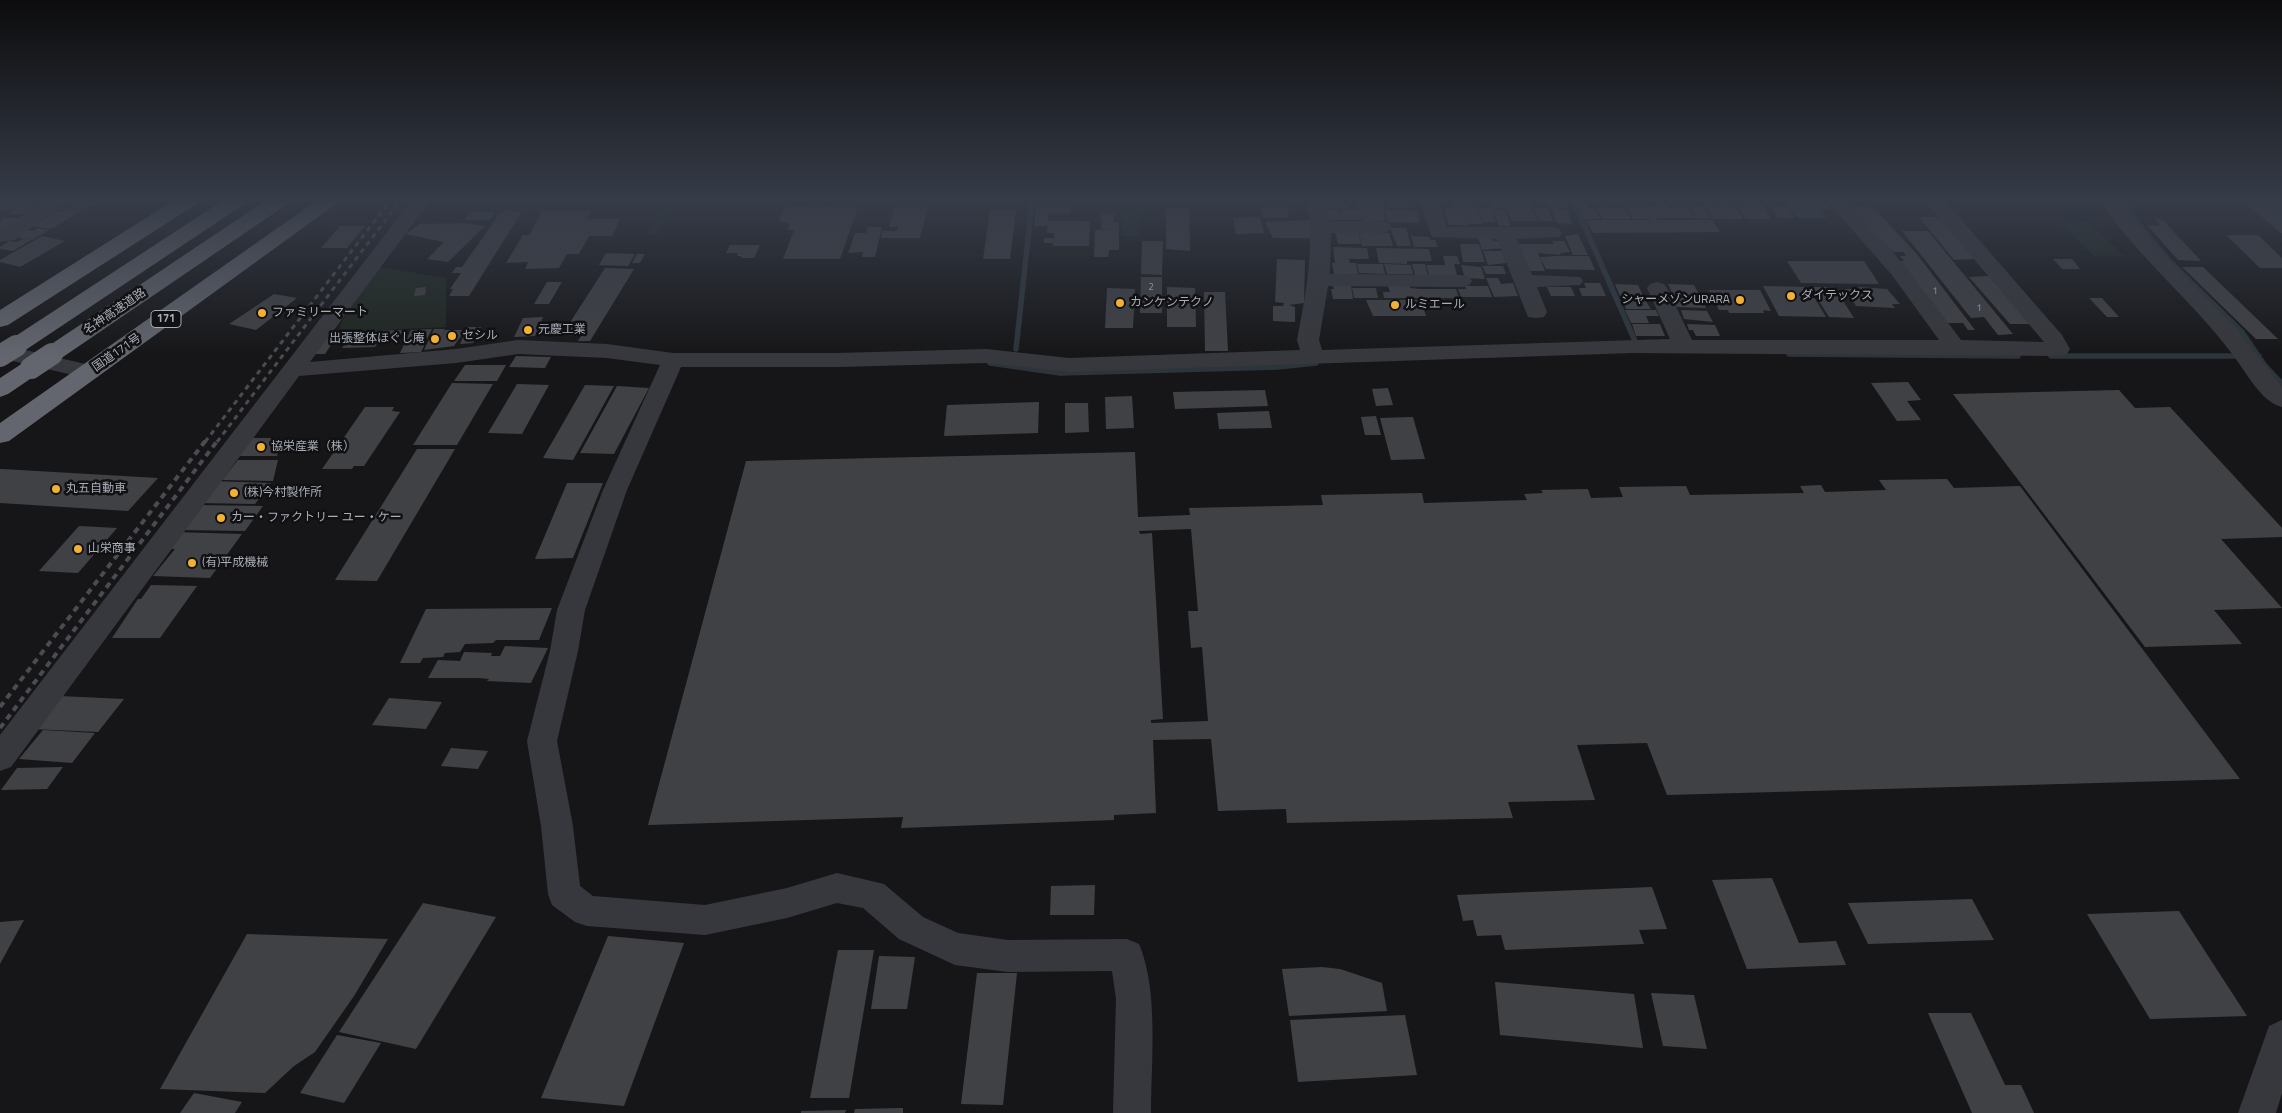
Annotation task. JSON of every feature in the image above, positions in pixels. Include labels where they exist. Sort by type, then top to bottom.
[{"type":"highway","points":[[0,320],[107,253]]},
{"type":"highway","name":"名神高速道路","points":[[5,351],[157,253]]},
{"type":"highway","name":"名神高速道路","points":[[0,389],[202,253]]},
{"type":"highway","name":"国道171号","points":[[0,435],[258,253]]},
{"type":"street","points":[[0,758],[382,253]]},
{"type":"street","points":[[1313,356],[1308,340],[1322,253]]},
{"type":"street","points":[[1513,253],[1536,312]]},
{"type":"street","points":[[1883,253],[1899,271],[1955,347]]},
{"type":"street","points":[[292,370],[446,357],[518,347],[606,351],[673,360],[838,360],[986,356],[1010,357],[1031,362],[1068,365],[1637,346],[2059,349],[2047,332],[1978,253]]},
{"type":"street","points":[[2151,253],[2227,332],[2244,356],[2277,390]]},
{"type":"street","points":[[1319,280],[1462,281]]},
{"type":"street","points":[[1524,281],[1573,281]]},
{"type":"street","points":[[1657,288],[1684,346]]},
{"type":"street","points":[[5,351],[90,372]]},
{"type":"street","points":[[673,360],[616,490],[571,610],[564,651],[542,741],[558,826],[564,894],[587,910],[705,920],[787,903],[837,888],[872,895],[911,928],[955,949],[1008,956],[1127,955],[1134,999],[1132,1113]]},
{"type":"street","points":[[2257,1113],[2282,1038]]},
{"type":"shaded area","points":[[2091,253],[2120,253],[2123,256],[2094,256]]},
{"type":"shaded area","points":[[379,267],[446,278],[446,327],[341,332],[340,326],[346,314],[344,312]]},
{"type":"building","points":[[12,253],[44,253],[20,267],[0,262],[0,260]]},
{"type":"building","points":[[433,253],[457,253],[448,262],[427,259]]},
{"type":"building","points":[[472,253],[496,253],[469,296],[449,296],[453,289],[450,289],[461,273],[452,273],[456,267],[462,267]]},
{"type":"building","points":[[512,253],[580,253],[567,254],[559,268],[525,269],[528,262],[506,263]]},
{"type":"building","points":[[606,253],[635,254],[628,266],[599,265]]},
{"type":"building","points":[[726,253],[756,253],[754,258],[741,258],[742,256],[737,256],[738,253]]},
{"type":"building","points":[[785,253],[842,253],[840,259],[783,259]]},
{"type":"building","points":[[863,253],[876,253],[875,257],[862,257]]},
{"type":"building","points":[[984,253],[1011,253],[1010,259],[983,259]]},
{"type":"building","points":[[1094,253],[1109,253],[1108,257],[1094,257]]},
{"type":"building","points":[[1142,253],[1163,253],[1162,275],[1141,274]]},
{"type":"building","points":[[1334,253],[1368,253],[1369,259],[1349,259],[1350,263],[1356,263],[1358,274],[1334,274],[1332,263],[1335,263]]},
{"type":"building","points":[[1377,253],[1430,253],[1432,261],[1407,261],[1407,264],[1379,263]]},
{"type":"building","points":[[1461,253],[1482,253],[1485,262],[1463,262]]},
{"type":"building","points":[[1484,253],[1503,253],[1506,263],[1488,265]]},
{"type":"building","points":[[1522,253],[1561,253],[1561,255],[1538,253],[1545,271],[1530,271]]},
{"type":"building","points":[[1572,253],[1587,253],[1588,255],[1573,255]]},
{"type":"building","points":[[1904,253],[1916,253],[1975,330],[1968,330],[1963,323],[1947,323],[1900,261],[1904,261],[1900,256],[1906,256]]},
{"type":"building","points":[[1919,253],[1946,253],[2013,334],[1998,335],[1984,317],[1971,318]]},
{"type":"building","points":[[1948,253],[1970,253],[1975,259],[1954,260]]},
{"type":"building","points":[[2172,253],[2194,253],[2201,261],[2178,260]]},
{"type":"building","points":[[2244,253],[2277,253],[2282,258],[2282,268],[2260,268]]},
{"type":"building","points":[[637,254],[645,254],[640,263],[632,263]]},
{"type":"building","points":[[1443,256],[1457,256],[1460,264],[1454,264],[1457,275],[1429,275],[1426,265],[1445,265]]},
{"type":"building","points":[[1589,256],[1595,270],[1546,269],[1540,257]]},
{"type":"building","points":[[1277,259],[1305,260],[1304,303],[1289,305],[1295,307],[1295,322],[1273,321],[1273,306],[1283,306],[1284,303],[1275,302]]},
{"type":"building","points":[[2053,259],[2072,259],[2080,269],[2062,269]]},
{"type":"building","points":[[1787,261],[1864,261],[1879,284],[1801,283]]},
{"type":"building","points":[[1357,264],[1383,264],[1385,274],[1359,273]]},
{"type":"building","points":[[1384,264],[1411,265],[1413,274],[1387,274]]},
{"type":"building","points":[[1412,264],[1425,264],[1428,276],[1415,276]]},
{"type":"building","points":[[1461,265],[1481,267],[1485,279],[1465,278]]},
{"type":"building","points":[[1482,266],[1503,266],[1506,274],[1486,274]]},
{"type":"building","points":[[2182,267],[2203,267],[2278,339],[2256,339]]},
{"type":"building","points":[[605,268],[634,269],[590,341],[578,341],[581,336],[562,335]]},
{"type":"building","points":[[1989,276],[2030,324],[2010,324],[1969,277]]},
{"type":"building","points":[[1141,277],[1162,277],[1162,313],[1140,313]]},
{"type":"building","points":[[1486,278],[1498,278],[1501,284],[1513,283],[1518,296],[1494,297]]},
{"type":"building","points":[[547,282],[562,282],[549,304],[534,304]]},
{"type":"building","points":[[1584,283],[1600,283],[1606,296],[1582,296],[1579,288],[1586,288]]},
{"type":"building","points":[[1615,284],[1638,285],[1643,296],[1620,296]]},
{"type":"building","points":[[1668,284],[1694,285],[1700,296],[1673,295]]},
{"type":"building","points":[[1333,286],[1351,286],[1353,299],[1333,299],[1331,289],[1334,289]]},
{"type":"building","points":[[1388,286],[1410,286],[1410,288],[1420,289],[1456,289],[1459,298],[1384,298],[1383,292],[1390,292]]},
{"type":"building","points":[[1465,286],[1488,286],[1492,297],[1461,297],[1458,289],[1466,289]]},
{"type":"building","name":"ダイテックス","points":[[1763,286],[1808,287],[1826,317],[1779,316]]},
{"type":"building","points":[[426,287],[425,295],[414,296],[416,288]]},
{"type":"building","points":[[1167,287],[1195,288],[1196,327],[1167,327]]},
{"type":"building","points":[[1547,287],[1571,287],[1575,296],[1551,296]]},
{"type":"building","points":[[1810,287],[1834,287],[1854,318],[1829,317]]},
{"type":"building","points":[[1858,287],[1887,289],[1900,304],[1892,304],[1895,308],[1856,306],[1845,289],[1859,289]]},
{"type":"building","name":"カンケンテクノ","points":[[1107,288],[1135,289],[1133,328],[1105,328]]},
{"type":"building","points":[[1352,288],[1376,288],[1378,298],[1354,298]]},
{"type":"building","name":"シャーメゾンURARA","points":[[1709,290],[1760,290],[1771,311],[1763,310],[1764,313],[1729,313],[1728,310],[1719,310]]},
{"type":"building","points":[[1204,292],[1225,292],[1228,351],[1205,351]]},
{"type":"building","name":"ファミリーマート","points":[[274,294],[297,298],[256,330],[229,324]]},
{"type":"building","points":[[1621,297],[1643,297],[1651,309],[1626,309]]},
{"type":"building","points":[[1672,298],[1701,298],[1706,308],[1677,307]]},
{"type":"building","points":[[2089,298],[2102,298],[2119,317],[2107,317]]},
{"type":"building","name":"ルミエール","points":[[1366,300],[1421,300],[1426,316],[1373,316]]},
{"type":"building","points":[[1625,310],[1656,310],[1659,316],[1646,316],[1649,323],[1631,323]]},
{"type":"building","points":[[1681,310],[1707,311],[1713,322],[1684,319]]},
{"type":"building","points":[[543,317],[535,336],[514,337],[523,318]]},
{"type":"building","points":[[1632,324],[1660,324],[1665,336],[1636,336]]},
{"type":"building","points":[[1687,324],[1715,325],[1720,336],[1696,336],[1693,330],[1689,330]]},
{"type":"building","points":[[468,327],[481,327],[473,343],[460,344]]},
{"type":"building","points":[[432,329],[427,339],[421,339],[420,342],[426,342],[421,352],[400,353],[411,330]]},
{"type":"building","points":[[434,329],[445,329],[441,340],[445,330],[462,330],[461,333],[463,333],[454,346],[424,350]]},
{"type":"building","points":[[404,330],[399,337],[380,338],[375,347],[342,348],[346,342],[334,342],[340,332]]},
{"type":"building","points":[[329,331],[340,331],[325,354],[312,354]]},
{"type":"building","points":[[516,356],[551,357],[545,368],[509,367]]},
{"type":"building","points":[[465,365],[506,365],[497,381],[454,381]]},
{"type":"building","points":[[1908,382],[1921,400],[1907,401],[1921,420],[1897,421],[1871,383]]},
{"type":"building","points":[[452,383],[493,384],[457,445],[413,445]]},
{"type":"building","points":[[517,384],[549,385],[522,434],[488,433]]},
{"type":"building","points":[[585,385],[614,386],[573,460],[543,458]]},
{"type":"building","points":[[617,386],[649,388],[614,454],[580,453]]},
{"type":"building","points":[[1388,388],[1393,405],[1376,406],[1372,389]]},
{"type":"building","points":[[1265,390],[1268,406],[1175,409],[1173,392]]},
{"type":"building","points":[[2119,390],[2135,408],[2170,407],[2282,528],[2282,537],[2221,539],[2282,608],[2214,610],[2242,644],[2145,647],[1953,394]]},
{"type":"building","points":[[1132,396],[1134,428],[1106,429],[1105,397]]},
{"type":"building","points":[[1039,402],[1038,433],[944,436],[947,405]]},
{"type":"building","points":[[1065,403],[1088,403],[1089,432],[1065,433]]},
{"type":"building","points":[[365,407],[394,407],[392,411],[400,412],[364,466],[354,466],[352,469],[322,469]]},
{"type":"building","points":[[1269,411],[1272,428],[1219,429],[1217,413]]},
{"type":"building","points":[[1376,416],[1381,435],[1365,435],[1361,417]]},
{"type":"building","points":[[1413,417],[1425,459],[1391,460],[1380,418]]},
{"type":"building","name":"協栄産業（株）","points":[[249,438],[282,438],[277,456],[236,456]]},
{"type":"building","points":[[417,449],[455,449],[377,581],[335,580]]},
{"type":"building","points":[[1135,452],[1138,517],[1190,515],[1189,508],[1323,505],[1321,495],[1422,493],[1424,503],[1527,500],[1524,494],[1543,493],[1541,490],[1588,489],[1591,498],[1623,497],[1619,487],[1686,486],[1690,495],[1804,493],[1800,486],[1821,485],[1825,492],[1886,490],[1879,480],[1947,479],[1954,488],[2020,486],[2240,779],[1667,795],[1647,743],[1577,745],[1595,800],[1508,802],[1513,818],[1287,823],[1286,809],[1218,811],[1211,739],[1153,740],[1156,813],[1114,815],[1114,820],[901,828],[903,817],[648,825],[746,461]],"holes":[[[1191,529],[1198,611],[1188,611],[1191,648],[1202,647],[1208,721],[1151,723],[1151,720],[1163,719],[1152,533],[1140,534],[1139,531]]]},
{"type":"building","points":[[238,460],[278,460],[273,481],[222,480]]},
{"type":"building","points":[[0,469],[158,478],[128,511],[0,503]]},
{"type":"building","name":"(株)今村製作所","points":[[214,481],[271,483],[255,504],[197,503]]},
{"type":"building","points":[[567,483],[603,483],[573,558],[535,559]]},
{"type":"building","name":"カー・ファクトリー ユー・ケー","points":[[197,505],[263,506],[245,531],[178,530]]},
{"type":"building","name":"山栄商事","points":[[79,526],[117,528],[78,573],[39,571]]},
{"type":"building","name":"(有)平成機械","points":[[175,532],[242,534],[210,578],[153,576],[175,549],[162,549]]},
{"type":"building","points":[[151,585],[197,586],[160,638],[112,638],[138,599],[141,599]]},
{"type":"building","points":[[552,608],[539,640],[496,640],[493,643],[465,644],[460,652],[445,653],[443,657],[423,658],[420,663],[400,663],[426,609]]},
{"type":"building","points":[[505,646],[548,648],[531,683],[487,681],[489,679],[479,678],[428,678],[438,660],[460,661],[464,652],[492,653],[491,656],[500,656]]},
{"type":"building","points":[[59,696],[124,699],[98,732],[32,729]]},
{"type":"building","points":[[389,698],[442,702],[426,729],[372,725]]},
{"type":"building","points":[[43,730],[95,733],[72,763],[19,759]]},
{"type":"building","points":[[451,748],[488,751],[478,769],[441,766]]},
{"type":"building","points":[[63,767],[47,789],[1,790],[17,768]]},
{"type":"building","points":[[1772,878],[1799,943],[1836,941],[1846,965],[1747,969],[1712,880]]},
{"type":"building","points":[[1095,885],[1094,915],[1050,915],[1051,886]]},
{"type":"building","points":[[1652,887],[1667,929],[1639,930],[1644,944],[1505,950],[1501,935],[1477,936],[1473,920],[1463,921],[1457,895]]},
{"type":"building","points":[[1972,899],[1994,940],[1868,944],[1848,903]]},
{"type":"building","points":[[423,903],[496,917],[416,1049],[339,1032]]},
{"type":"building","points":[[2179,911],[2247,1016],[2150,1019],[2087,914]]},
{"type":"building","points":[[24,920],[0,964],[0,922]]},
{"type":"building","points":[[247,934],[388,939],[354,996],[315,1052],[294,1066],[265,1093],[160,1089]]},
{"type":"building","points":[[608,936],[684,943],[624,1106],[541,1098]]},
{"type":"building","points":[[838,950],[874,950],[849,1098],[810,1098]]},
{"type":"building","points":[[879,956],[915,957],[907,1009],[871,1009]]},
{"type":"building","points":[[1322,967],[1340,969],[1382,983],[1387,1011],[1289,1016],[1282,969]]},
{"type":"building","points":[[977,973],[1017,973],[1003,1105],[961,1104]]},
{"type":"building","points":[[1495,982],[1634,994],[1643,1048],[1500,1035]]},
{"type":"building","points":[[1651,993],[1694,995],[1707,1049],[1663,1046]]},
{"type":"building","points":[[1928,1013],[1971,1013],[2005,1085],[2021,1085],[2034,1113],[1972,1113]]},
{"type":"building","points":[[1405,1015],[1417,1075],[1298,1082],[1290,1020]]},
{"type":"building","points":[[337,1035],[381,1043],[344,1103],[300,1093]]},
{"type":"building","points":[[194,1093],[242,1102],[235,1113],[180,1113]]},
{"type":"building","points":[[903,1108],[903,1113],[854,1113],[855,1109]]},
{"type":"building","points":[[846,1110],[845,1113],[801,1113],[801,1111]]},
{"type":"waterway","points":[[1016,349],[1026,253]]},
{"type":"waterway","points":[[1596,253],[1638,348]]},
{"type":"waterway","points":[[2162,253],[2242,332],[2258,356]]},
{"type":"waterway","points":[[1789,354],[2018,356]]},
{"type":"waterway","points":[[2051,356],[2258,356]]},
{"type":"waterway","points":[[2258,356],[2282,384]]},
{"type":"waterway","points":[[990,363],[1060,373],[1277,367],[1316,363]]},
{"type":"railway","points":[[205,442],[350,253]]},
{"type":"railway","points":[[217,442],[361,253]]},
{"type":"railway","points":[[0,707],[206,440]]},
{"type":"railway","points":[[0,728],[218,440]]},
{"type":"place","name":"ダイテックス","points":[[1791,296]]},
{"type":"place","name":"シャーメゾンURARA","points":[[1740,300]]},
{"type":"place","name":"カンケンテクノ","points":[[1120,303]]},
{"type":"place","name":"ルミエール","points":[[1395,305]]},
{"type":"place","name":"ファミリーマート","points":[[262,313]]},
{"type":"place","name":"元慶工業","points":[[528,330]]},
{"type":"place","name":"セシル","points":[[452,336]]},
{"type":"place","name":"出張整体ほぐし庵","points":[[435,339]]},
{"type":"place","name":"協栄産業（株）","points":[[261,447]]},
{"type":"place","name":"丸五自動車","points":[[56,489]]},
{"type":"place","name":"(株)今村製作所","points":[[234,493]]},
{"type":"place","name":"カー・ファクトリー ユー・ケー","points":[[221,518]]},
{"type":"place","name":"山栄商事","points":[[78,549]]},
{"type":"place","name":"(有)平成機械","points":[[192,563]]}]
